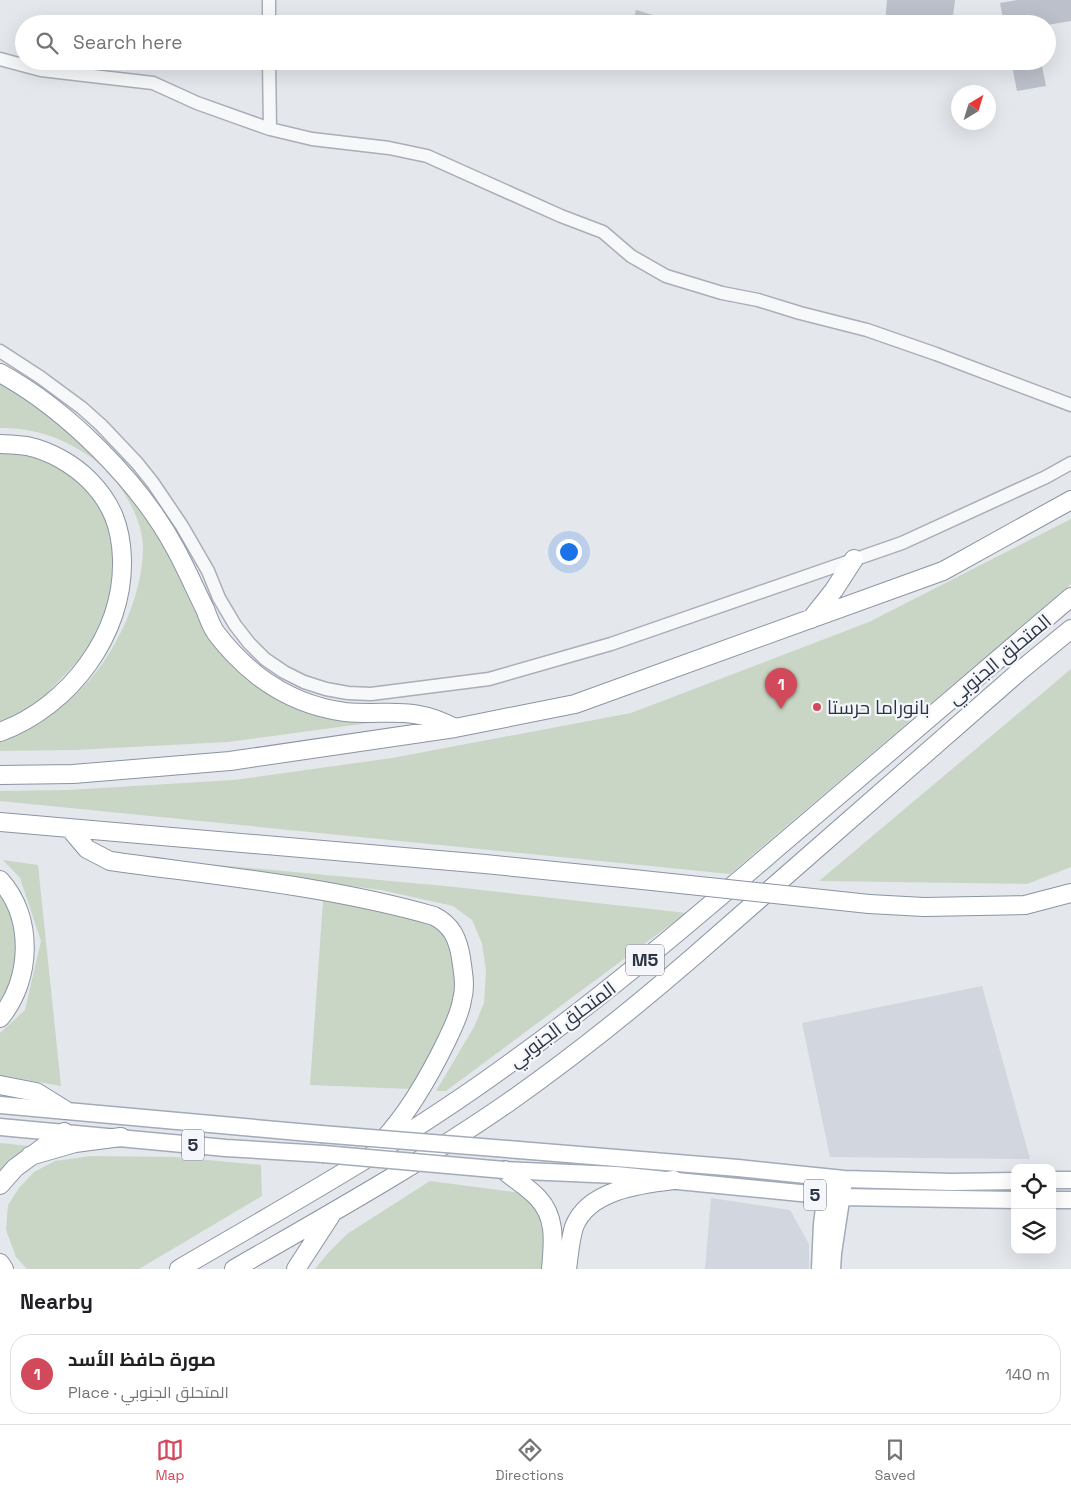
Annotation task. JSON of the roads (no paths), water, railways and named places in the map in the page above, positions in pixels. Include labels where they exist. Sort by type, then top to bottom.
[{"type":"highway","points":[[0,373],[25,388],[61,416],[90,441],[128,480],[156,516],[175,548],[215,631],[238,658],[258,676],[293,698],[320,706],[345,712],[407,712],[420,714],[455,728]]},
{"type":"highway","points":[[0,444],[27,446],[47,452],[65,461],[82,473],[109,504],[118,523],[122,546],[122,570],[113,616],[104,638],[80,675],[38,713],[14,727],[0,732]]},
{"type":"highway","points":[[0,775],[73,774],[230,762],[455,728],[575,704],[943,571],[1071,500]]},
{"type":"highway","points":[[811,619],[834,590],[854,560]]},
{"type":"highway","name":"المتحلق الجنوبي","points":[[179,1269],[361,1164],[511,1063],[610,989],[1071,597]]},
{"type":"highway","name":"المتحلق الجنوبي","points":[[234,1269],[428,1154],[509,1102],[645,998],[1021,670],[1071,630]]},
{"type":"highway","points":[[0,822],[485,864],[869,904],[924,907],[1025,905],[1071,893]]},
{"type":"highway","points":[[70,829],[87,849],[110,861],[277,884],[352,898],[434,916],[451,928],[458,941],[464,977],[464,989],[459,1012],[439,1057],[414,1100],[397,1125],[361,1164]]},
{"type":"highway","points":[[0,880],[14,901],[21,920],[25,940],[25,960],[21,980],[13,999],[0,1018]]},
{"type":"highway","points":[[0,1085],[36,1092],[64,1110]]},
{"type":"highway","points":[[0,1185],[15,1168],[64,1132]]},
{"type":"highway","points":[[30,1156],[75,1143],[121,1137]]},
{"type":"highway","points":[[504,1170],[538,1198],[545,1207],[553,1229],[551,1269]]},
{"type":"highway","points":[[567,1269],[574,1227],[591,1204],[598,1199],[635,1187],[674,1180]]},
{"type":"highway","points":[[296,1269],[332,1212]]},
{"type":"highway","points":[[0,1263],[4,1269]]},
{"type":"main road","name":"5","points":[[0,1105],[519,1150],[616,1167],[674,1180],[833,1196],[1011,1200]]},
{"type":"main road","name":"5","points":[[0,1127],[226,1148],[323,1154],[504,1170],[616,1167],[729,1167],[836,1179],[952,1182],[1011,1181]]},
{"type":"main road","points":[[820,1269],[836,1179]]},
{"type":"main road","points":[[1056,1180],[1071,1180]]},
{"type":"main road","points":[[952,1182],[953,1200]]},
{"type":"main road","points":[[832,1269],[833,1196]]},
{"type":"main road","points":[[1056,1200],[1071,1200]]},
{"type":"street","points":[[269,0],[269,15]]},
{"type":"street","points":[[0,59],[15,63]]},
{"type":"street","points":[[42,70],[153,83],[197,103],[270,129],[312,139],[389,148],[427,156],[561,216],[602,232],[630,256],[666,276],[722,293],[758,300],[867,330],[1071,405]]},
{"type":"street","points":[[269,70],[270,129]]},
{"type":"street","points":[[0,352],[40,377],[82,408],[137,463],[182,526],[208,571],[223,605],[235,625],[265,659],[284,672],[304,682],[348,693],[371,694],[489,678],[611,644],[902,543],[1046,477],[1071,463]]},
{"type":"place","name":"بانوراما حرستا","points":[[817,707]]},
{"type":"place","name":"صورة حافظ الأسد","points":[[781,709]]}]
